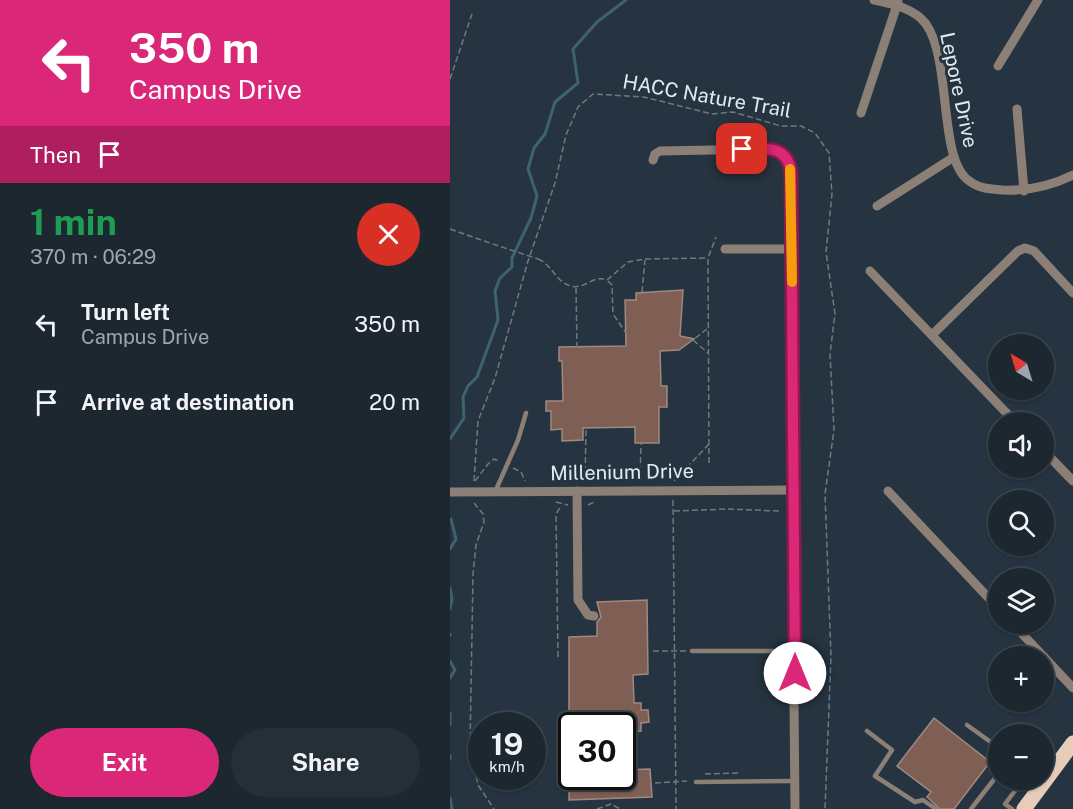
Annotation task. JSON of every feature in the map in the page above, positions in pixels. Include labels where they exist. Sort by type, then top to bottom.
[{"type":"main road","points":[[1054,768],[1072,746]]},
{"type":"main road","points":[[1024,809],[1037,790]]},
{"type":"street","name":"Lepore Drive","points":[[874,0],[897,2],[921,18],[932,36],[938,56],[955,164],[968,180],[983,189],[1024,191],[1073,175]]},
{"type":"street","points":[[998,66],[1038,0]]},
{"type":"street","points":[[861,113],[897,2]]},
{"type":"street","points":[[1017,109],[1024,191]]},
{"type":"street","points":[[653,160],[655,154],[660,151],[770,149],[784,154],[791,172],[795,809]]},
{"type":"street","points":[[877,206],[954,157]]},
{"type":"street","points":[[932,335],[1018,251],[1025,248],[1034,251],[1073,292]]},
{"type":"street","points":[[725,249],[792,249]]},
{"type":"street","points":[[870,271],[1006,412]]},
{"type":"street","points":[[1054,462],[1073,481]]},
{"type":"street","name":"Millenium Drive","points":[[450,492],[794,490]]},
{"type":"street","points":[[577,491],[578,600],[588,615],[594,616]]},
{"type":"street","points":[[888,491],[988,597]]},
{"type":"street","points":[[1022,634],[1034,646]]},
{"type":"street","points":[[1054,668],[1073,688]]},
{"type":"lane","points":[[495,492],[526,413]]},
{"type":"lane","points":[[692,651],[795,651]]},
{"type":"lane","points":[[967,725],[988,740]]},
{"type":"lane","points":[[867,731],[892,750],[875,776],[915,802],[923,800],[936,809]]},
{"type":"lane","points":[[696,782],[795,781]]},
{"type":"lane","points":[[971,809],[988,787]]},
{"type":"lane","points":[[1012,809],[1005,804],[1016,790]]},
{"type":"path","points":[[450,79],[473,11]]},
{"type":"path","name":"HACC Nature Trail","points":[[474,482],[478,421],[495,378],[528,261],[555,183],[566,135],[578,107],[593,94],[608,93],[662,100],[712,114],[733,112],[781,126],[801,126],[819,138],[829,153],[832,194],[826,252],[828,283],[835,314],[830,354],[834,430],[825,494],[831,656],[825,809]]},
{"type":"path","points":[[450,229],[538,259],[550,266],[561,282],[576,287],[596,279],[607,280],[612,285],[613,314],[626,333]]},
{"type":"path","points":[[709,463],[708,258],[716,237]]},
{"type":"path","points":[[607,280],[621,266],[645,259],[708,258]]},
{"type":"path","points":[[642,292],[645,259]]},
{"type":"path","points":[[576,287],[577,347]]},
{"type":"path","points":[[709,328],[693,340],[709,353]]},
{"type":"path","points":[[585,482],[586,428]]},
{"type":"path","points":[[640,482],[641,443]]},
{"type":"path","points":[[676,809],[673,489],[674,481],[710,443]]},
{"type":"path","points":[[465,483],[474,482],[480,478],[488,464],[494,459],[521,472],[526,481],[531,482]]},
{"type":"path","points":[[473,501],[483,514],[484,522],[476,544],[474,562],[469,739],[476,778],[494,809]]},
{"type":"path","points":[[558,657],[556,514],[562,505]]},
{"type":"path","points":[[673,512],[727,509],[779,511]]},
{"type":"path","points":[[653,651],[674,651]]},
{"type":"path","points":[[655,783],[675,781]]},
{"type":"path","points":[[597,809],[611,804],[620,809]]},
{"type":"building","points":[[683,290],[680,336],[694,339],[679,350],[660,351],[661,386],[667,386],[667,407],[659,407],[659,443],[635,443],[635,427],[583,428],[583,440],[562,441],[562,429],[551,430],[551,411],[546,411],[546,401],[563,401],[562,361],[559,361],[559,347],[626,346],[625,300],[636,300],[636,293]]},
{"type":"building","points":[[647,600],[648,674],[633,675],[634,703],[641,703],[641,710],[648,710],[649,722],[641,723],[641,731],[636,731],[636,712],[569,712],[569,637],[597,636],[597,622],[601,617],[597,602]]},
{"type":"building","points":[[934,718],[988,760],[988,765],[954,809],[940,809],[927,797],[931,792],[897,766]]},
{"type":"building","points":[[650,769],[652,797],[569,800],[569,790],[636,790],[636,770]]},
{"type":"waterway","points":[[450,439],[464,418],[463,397],[468,386],[477,377],[498,320],[495,291],[500,278],[512,267],[512,258],[531,218],[537,196],[528,169],[534,148],[545,134],[555,102],[578,83],[573,49],[597,22],[626,0]]},
{"type":"waterway","points":[[450,549],[456,539],[451,519]]},
{"type":"waterway","points":[[450,588],[452,599],[450,609]]},
{"type":"waterway","points":[[450,661],[455,670],[450,678]]},
{"type":"waterway","points":[[450,713],[450,725]]},
{"type":"waterway","points":[[450,798],[452,809]]},
{"type":"slow traffic","points":[[790,169],[792,282]]},
{"type":"route","points":[[742,149],[777,149],[789,162],[791,172],[795,673]]}]
